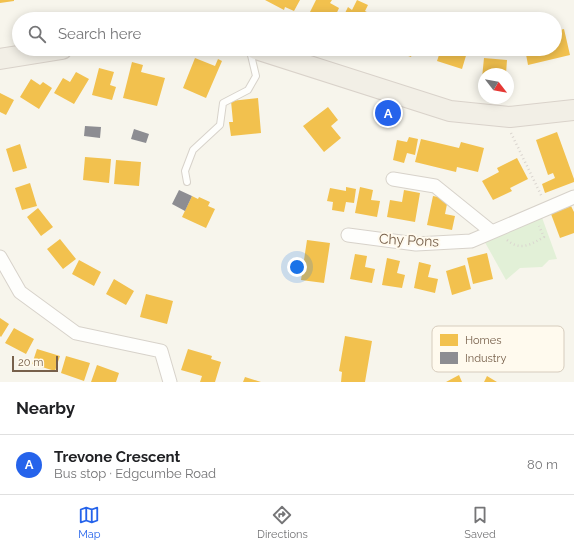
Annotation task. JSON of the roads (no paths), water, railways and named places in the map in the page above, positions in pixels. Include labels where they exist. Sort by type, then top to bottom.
[{"type":"main road","points":[[0,59],[19,56]]},
{"type":"main road","points":[[278,56],[450,111],[510,117],[574,110]]},
{"type":"street","points":[[393,179],[435,186],[496,231]]},
{"type":"street","name":"Chy Pons","points":[[348,235],[416,244],[471,241],[574,197]]},
{"type":"street","points":[[0,257],[20,292],[76,333],[161,351],[170,382]]},
{"type":"lane","points":[[187,182],[185,171],[192,150],[220,125],[223,103],[248,90],[256,76],[252,56]]},
{"type":"place","name":"Trevone Crescent","points":[[388,113]]}]
